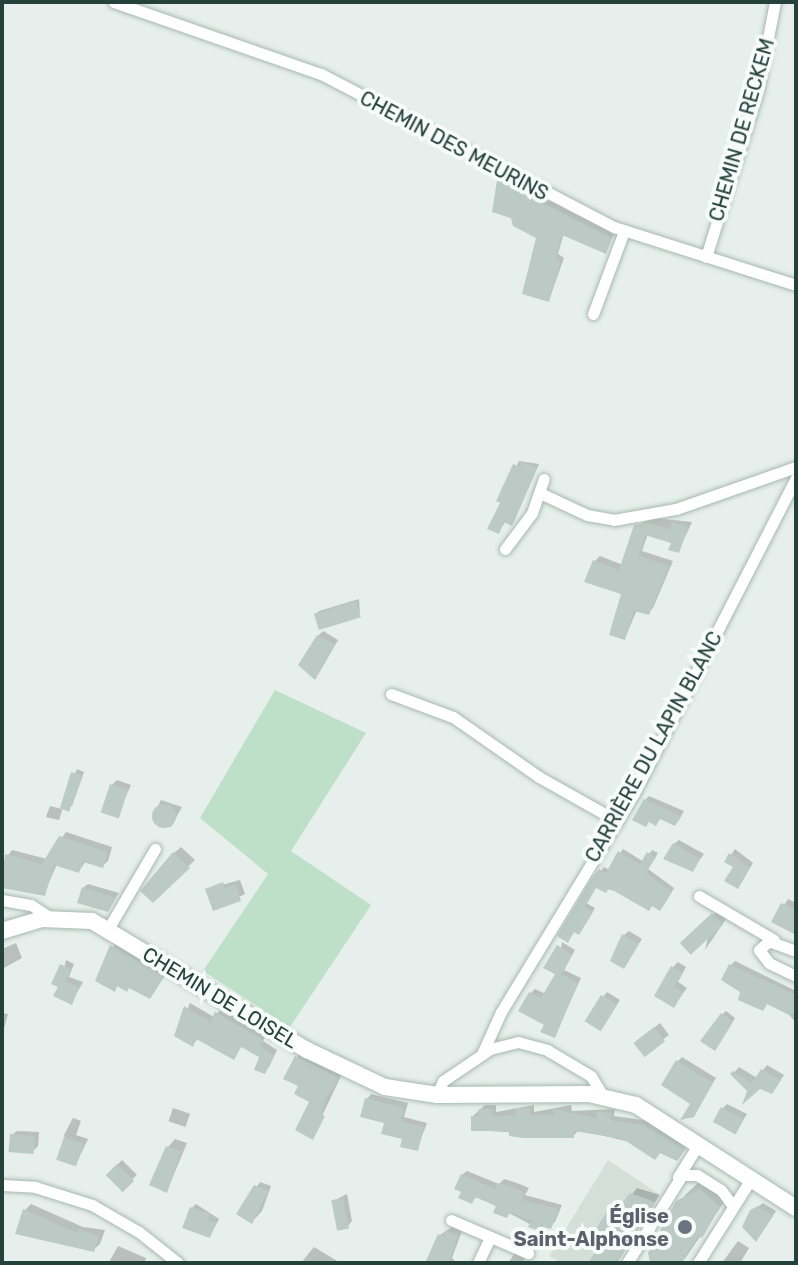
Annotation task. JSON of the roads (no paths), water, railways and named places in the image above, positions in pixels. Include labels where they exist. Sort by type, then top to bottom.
[{"type":"street","name":"CHEMIN DES MEURINS","points":[[114,2],[321,74],[538,192],[624,231],[796,285]]},
{"type":"street","name":"CHEMIN DE RECKEM","points":[[706,257],[758,90],[775,2]]},
{"type":"street","points":[[593,314],[624,231]]},
{"type":"street","points":[[540,493],[608,521],[676,509],[796,467]]},
{"type":"street","name":"CARRIÈRE DU LAPIN BLANC","points":[[482,1054],[501,1012],[617,821],[796,478]]},
{"type":"street","points":[[505,549],[523,529],[544,479]]},
{"type":"street","points":[[391,694],[453,717],[539,777],[617,821]]},
{"type":"street","points":[[108,929],[155,849]]},
{"type":"street","points":[[699,896],[796,951]]},
{"type":"street","points":[[2,900],[31,905],[51,918]]},
{"type":"street","name":"CHEMIN DE LOISEL","points":[[2,931],[51,918],[85,919],[108,929],[343,1070],[397,1090],[437,1095],[603,1096],[645,1109],[796,1208]]},
{"type":"street","points":[[777,942],[764,942],[759,954],[796,976]]},
{"type":"street","name":"CHEMIN DE LOISEL","points":[[437,1095],[443,1081],[504,1043],[534,1045],[591,1076],[603,1096]]},
{"type":"street","points":[[627,1263],[699,1144]]},
{"type":"street","points":[[678,1177],[697,1175],[721,1190],[733,1206]]},
{"type":"street","points":[[698,1263],[751,1179]]},
{"type":"street","points":[[2,1185],[35,1187],[92,1205],[128,1224],[178,1263]]},
{"type":"street","points":[[451,1220],[528,1253]]},
{"type":"street","points":[[478,1263],[490,1237]]},
{"type":"place","name":"Église Saint-Alphonse","points":[[685,1227]]}]
